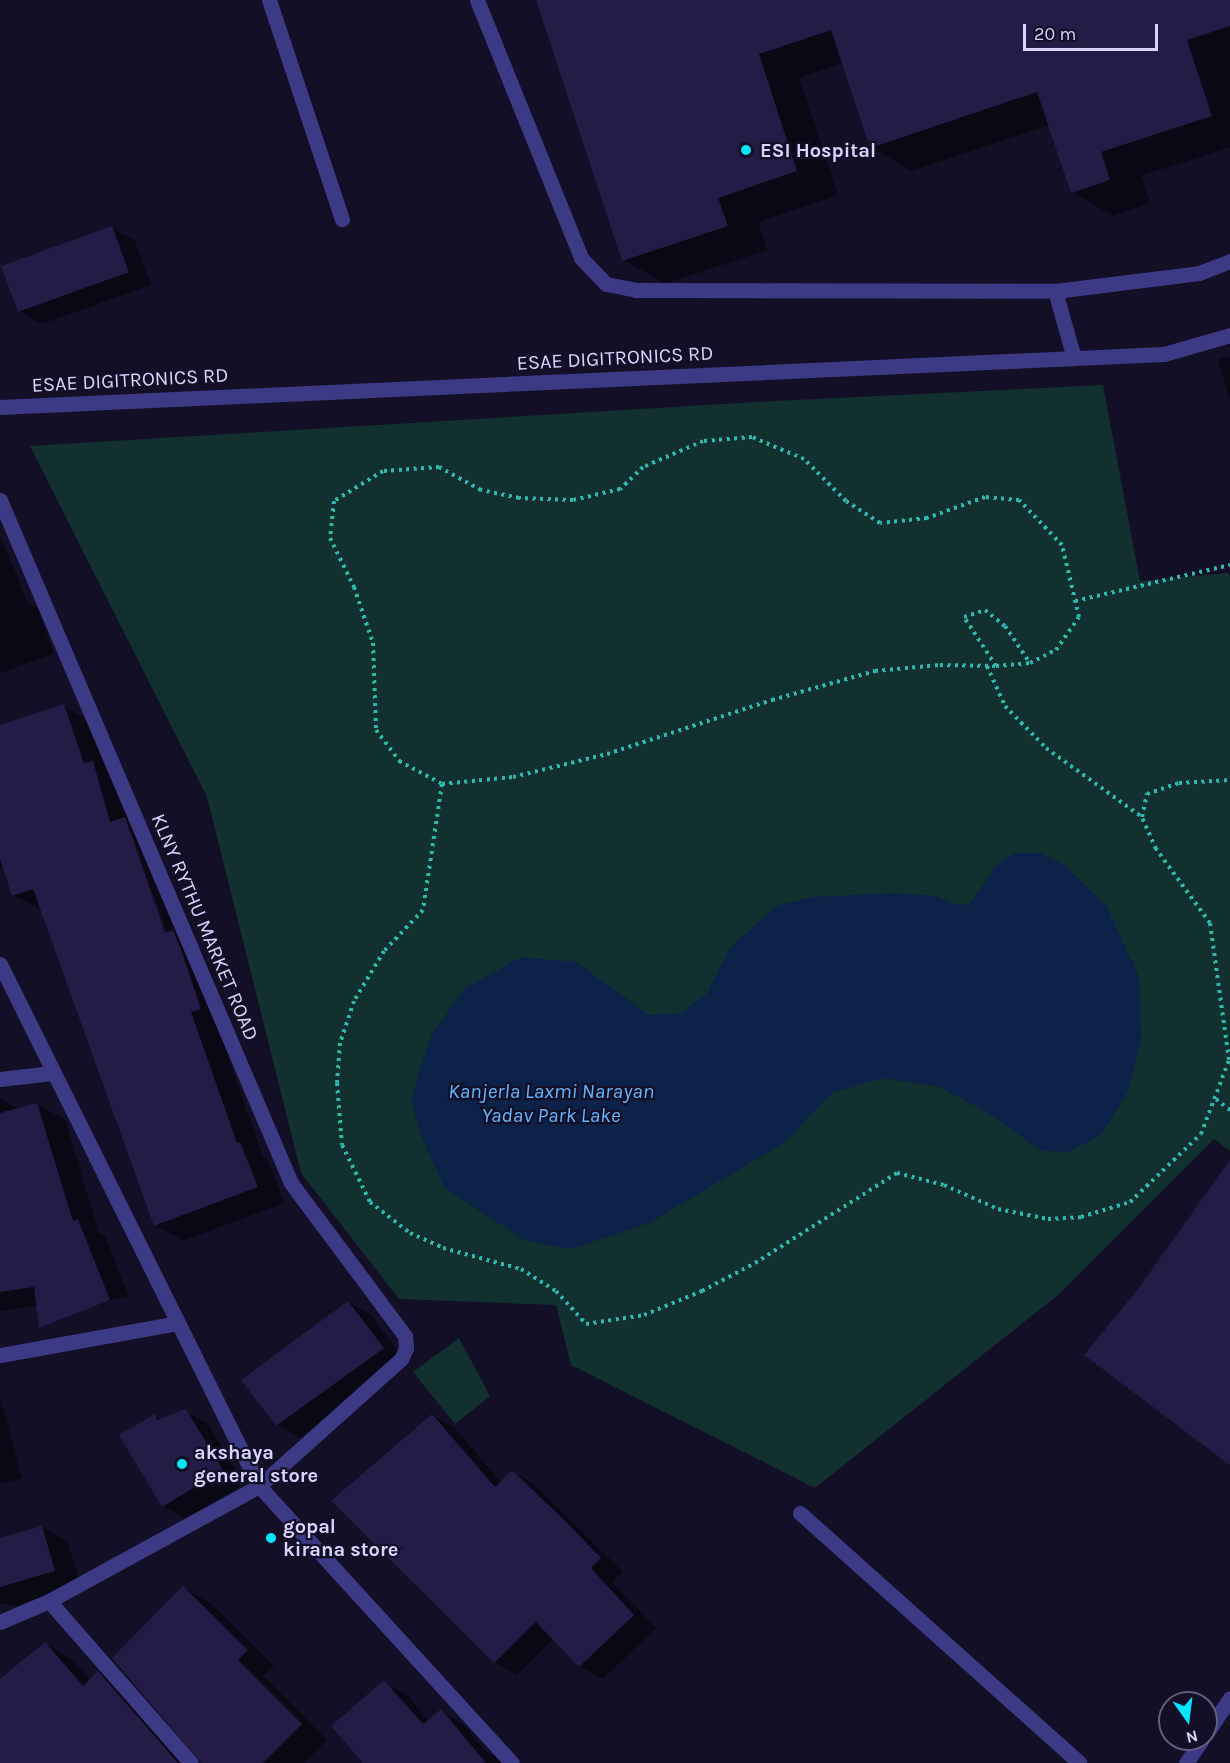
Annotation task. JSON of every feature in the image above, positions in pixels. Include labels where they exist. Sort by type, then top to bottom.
[{"type":"street","points":[[269,0],[342,219]]},
{"type":"street","points":[[477,0],[582,258],[606,284],[636,290],[1055,291],[1199,273],[1230,261]]},
{"type":"street","points":[[1055,291],[1074,358]]},
{"type":"street","name":"ESAE DIGITRONICS RD","points":[[0,407],[1164,354],[1230,334]]},
{"type":"street","name":"KLNY RYTHU MARKET ROAD","points":[[0,500],[291,1183],[405,1336],[406,1348],[401,1359],[259,1486]]},
{"type":"street","points":[[0,964],[52,1073],[259,1486],[512,1763]]},
{"type":"street","points":[[0,1079],[52,1073]]},
{"type":"street","points":[[0,1354],[177,1323]]},
{"type":"street","points":[[0,1622],[49,1600],[259,1486]]},
{"type":"street","points":[[800,1513],[1080,1763]]},
{"type":"street","points":[[49,1600],[191,1763]]},
{"type":"street","points":[[1218,1716],[1230,1698]]},
{"type":"path","points":[[752,437],[804,459],[846,501],[880,523],[927,518],[986,496],[1019,500],[1062,545],[1075,601],[1079,617],[1056,650],[1030,663],[996,666],[940,665],[874,671],[772,700],[607,754],[513,777],[442,784],[399,761],[376,730],[373,643],[354,587],[330,538],[334,501],[383,471],[439,467],[481,490],[519,498],[573,500],[620,489],[643,468],[703,441],[752,437]]},
{"type":"path","points":[[1075,601],[1230,565]]},
{"type":"path","points":[[996,666],[964,617],[985,610],[1005,626],[1030,663]]},
{"type":"path","points":[[442,784],[423,910],[384,951],[354,1001],[340,1043],[337,1083],[342,1145],[370,1202],[410,1233],[443,1248],[521,1269],[556,1291],[586,1324],[644,1315],[702,1291],[755,1263],[897,1173],[944,1185],[998,1209],[1048,1219],[1081,1217],[1130,1202],[1201,1134],[1216,1099],[1228,1060],[1210,923],[1156,849],[1142,817],[1046,748],[1005,706],[987,666]]},
{"type":"path","points":[[1142,817],[1147,794],[1179,783],[1230,780]]},
{"type":"path","points":[[1216,1099],[1230,1110]]},
{"type":"green space","points":[[1103,385],[1140,581],[1228,573],[1230,576],[1230,1151],[1214,1139],[1058,1295],[815,1488],[571,1365],[556,1305],[399,1299],[301,1173],[207,797],[30,446],[774,401]]},
{"type":"green space","points":[[459,1338],[490,1396],[455,1424],[413,1372]]},
{"type":"water","name":"Kanjerla Laxmi Narayan Yadav Park Lake","points":[[1016,853],[1040,853],[1064,865],[1106,905],[1139,977],[1141,1040],[1128,1091],[1101,1135],[1068,1152],[1042,1151],[986,1112],[940,1087],[882,1078],[832,1093],[784,1143],[649,1223],[572,1249],[526,1241],[445,1188],[420,1134],[411,1099],[431,1036],[464,989],[521,957],[576,962],[649,1015],[682,1013],[707,993],[730,948],[776,906],[813,897],[894,893],[937,896],[954,904],[969,905],[999,862]]},
{"type":"building","points":[[536,0],[1230,0],[1230,26],[1187,40],[1212,116],[1101,152],[1110,180],[1071,193],[1037,92],[870,148],[831,30],[759,54],[797,171],[718,198],[728,226],[622,261]]},
{"type":"building","points":[[112,226],[129,272],[18,312],[1,266]]},
{"type":"building","points":[[64,704],[84,763],[93,761],[110,822],[125,817],[165,933],[173,930],[201,1009],[191,1012],[237,1143],[240,1142],[258,1187],[154,1226],[33,889],[12,896],[0,859],[0,725]]},
{"type":"building","points":[[37,1103],[73,1221],[78,1219],[110,1300],[39,1328],[34,1287],[0,1292],[0,1113]]},
{"type":"building","points":[[1230,1160],[1230,1465],[1084,1355],[1138,1289]]},
{"type":"building","points":[[348,1301],[384,1348],[276,1426],[241,1380]]},
{"type":"building","points":[[186,1409],[223,1470],[162,1507],[119,1435],[155,1414],[157,1420]]},
{"type":"building","points":[[432,1414],[495,1487],[512,1470],[601,1558],[591,1568],[634,1615],[579,1667],[536,1622],[494,1663],[331,1501]]},
{"type":"building","points":[[42,1526],[55,1571],[0,1587],[0,1538]]},
{"type":"building","points":[[183,1586],[248,1650],[238,1660],[302,1724],[263,1763],[201,1763],[112,1658]]},
{"type":"building","points":[[45,1642],[83,1686],[98,1671],[178,1763],[0,1763],[0,1679]]},
{"type":"building","points":[[384,1680],[423,1724],[441,1709],[486,1763],[363,1763],[331,1726]]},
{"type":"place","name":"ESI Hospital","points":[[746,150]]},
{"type":"place","name":"akshaya general store","points":[[182,1464]]},
{"type":"place","name":"gopal kirana store","points":[[271,1538]]}]
